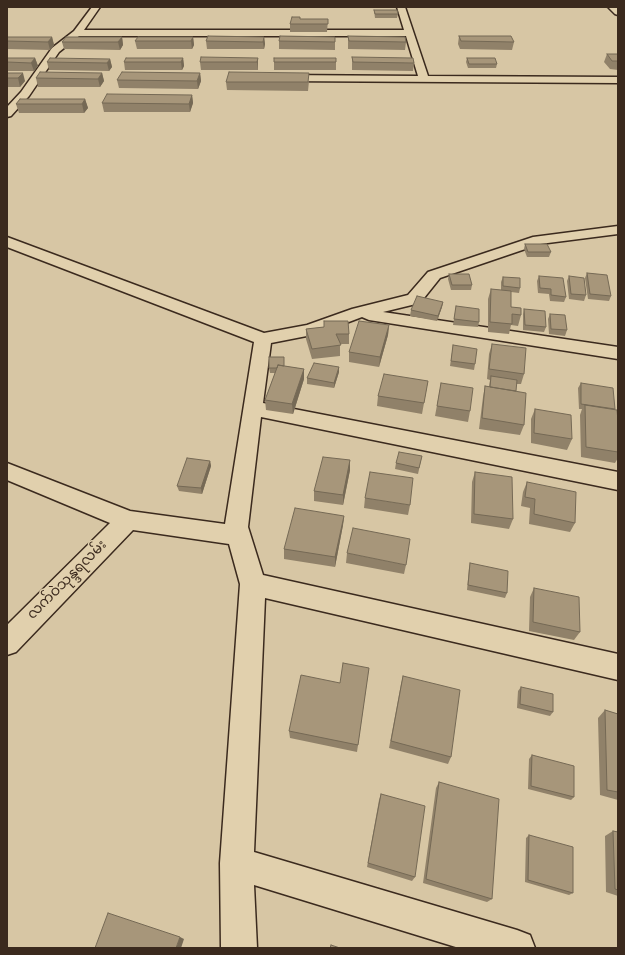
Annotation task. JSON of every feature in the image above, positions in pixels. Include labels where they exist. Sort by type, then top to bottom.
[{"type":"street","points":[[7,114],[25,94],[55,50],[77,33],[96,7]]},
{"type":"street","points":[[400,7],[424,79]]},
{"type":"street","points":[[612,7],[618,12]]},
{"type":"street","points":[[77,33],[409,33]]},
{"type":"street","points":[[266,78],[618,80]]},
{"type":"street","points":[[7,242],[263,339],[311,330],[358,313],[414,299],[434,275],[538,240],[618,230]]},
{"type":"street","points":[[358,313],[618,353]]},
{"type":"street","points":[[239,948],[237,863],[253,584],[236,527],[263,339]]},
{"type":"street","points":[[252,408],[618,481]]},
{"type":"street","points":[[7,471],[128,520],[238,536]]},
{"type":"street","name":"လက်ဝဲသုန္ဒရလမ်း","points":[[7,643],[128,520]]},
{"type":"street","points":[[253,584],[618,667]]},
{"type":"street","points":[[237,863],[517,948]]},
{"type":"building","points":[[374,10],[397,10],[398,14],[375,14]]},
{"type":"building","points":[[292,17],[300,17],[300,19],[328,19],[328,24],[290,24]]},
{"type":"building","points":[[208,36],[264,37],[263,42],[206,41]]},
{"type":"building","points":[[280,36],[335,37],[335,42],[279,41]]},
{"type":"building","points":[[348,36],[405,37],[406,42],[349,41]]},
{"type":"building","points":[[459,36],[511,36],[514,42],[461,41]]},
{"type":"building","points":[[7,37],[52,37],[48,42],[7,41]]},
{"type":"building","points":[[66,37],[122,37],[118,42],[62,42]]},
{"type":"building","points":[[138,37],[193,37],[191,41],[135,41]]},
{"type":"building","points":[[607,54],[618,54],[618,61],[612,61]]},
{"type":"building","points":[[201,57],[258,58],[257,62],[200,62]]},
{"type":"building","points":[[352,57],[413,58],[414,63],[353,62]]},
{"type":"building","points":[[7,58],[35,58],[31,63],[7,62]]},
{"type":"building","points":[[50,58],[110,59],[107,63],[47,62]]},
{"type":"building","points":[[126,58],[183,58],[181,62],[124,62]]},
{"type":"building","points":[[274,58],[336,58],[336,62],[274,62]]},
{"type":"building","points":[[467,58],[495,58],[497,64],[469,64]]},
{"type":"building","points":[[40,72],[102,73],[98,79],[36,78]]},
{"type":"building","points":[[122,72],[200,73],[197,81],[117,80]]},
{"type":"building","points":[[229,72],[309,73],[308,82],[226,82]]},
{"type":"building","points":[[7,73],[23,73],[18,78],[7,78]]},
{"type":"building","points":[[107,94],[192,95],[189,104],[102,103]]},
{"type":"building","points":[[20,99],[85,99],[82,104],[16,104]]},
{"type":"building","points":[[525,244],[547,244],[551,252],[528,252]]},
{"type":"building","points":[[587,273],[607,275],[611,296],[590,294]]},
{"type":"building","points":[[449,274],[469,274],[472,285],[452,285]]},
{"type":"building","points":[[539,276],[563,278],[566,297],[551,295],[551,289],[540,288]]},
{"type":"building","points":[[569,276],[584,278],[586,295],[571,294]]},
{"type":"building","points":[[503,277],[520,278],[520,288],[503,286]]},
{"type":"building","points":[[491,289],[511,291],[511,307],[521,308],[521,315],[512,314],[512,324],[490,322]]},
{"type":"building","points":[[417,296],[443,302],[438,316],[411,310]]},
{"type":"building","points":[[456,306],[479,309],[479,322],[454,319]]},
{"type":"building","points":[[524,309],[545,311],[546,327],[525,325]]},
{"type":"building","points":[[550,314],[565,315],[567,330],[551,329]]},
{"type":"building","points":[[324,321],[348,321],[349,334],[336,334],[341,345],[312,349],[306,329],[324,327]]},
{"type":"building","points":[[359,321],[389,325],[380,357],[349,352]]},
{"type":"building","points":[[492,344],[526,348],[524,374],[489,369]]},
{"type":"building","points":[[453,345],[477,349],[475,364],[451,361]]},
{"type":"building","points":[[269,357],[284,357],[284,366],[278,365],[277,368],[269,368]]},
{"type":"building","points":[[314,363],[339,367],[334,383],[307,378]]},
{"type":"building","points":[[278,365],[304,369],[292,404],[265,400]]},
{"type":"building","points":[[384,374],[428,381],[424,403],[378,396]]},
{"type":"building","points":[[491,376],[517,380],[516,391],[490,387]]},
{"type":"building","points":[[441,383],[473,388],[470,411],[437,406]]},
{"type":"building","points":[[581,383],[613,388],[615,409],[581,404]]},
{"type":"building","points":[[485,386],[526,393],[524,425],[482,418]]},
{"type":"building","points":[[585,405],[617,410],[618,452],[586,447]]},
{"type":"building","points":[[535,409],[571,415],[572,439],[534,433]]},
{"type":"building","points":[[399,452],[422,456],[419,468],[396,463]]},
{"type":"building","points":[[323,457],[350,460],[343,495],[314,491]]},
{"type":"building","points":[[187,458],[210,461],[201,488],[177,486]]},
{"type":"building","points":[[370,472],[413,478],[410,505],[365,498]]},
{"type":"building","points":[[475,472],[512,477],[513,519],[474,514]]},
{"type":"building","points":[[527,482],[576,492],[575,523],[534,514],[535,499],[525,497]]},
{"type":"building","points":[[295,508],[344,516],[335,557],[284,549]]},
{"type":"building","points":[[353,528],[410,539],[406,565],[347,553]]},
{"type":"building","points":[[470,563],[508,571],[507,593],[468,585]]},
{"type":"building","points":[[534,588],[579,597],[580,632],[533,622]]},
{"type":"building","points":[[343,663],[369,668],[358,745],[289,731],[301,675],[340,683]]},
{"type":"building","points":[[403,676],[460,690],[451,757],[391,741]]},
{"type":"building","points":[[521,687],[553,694],[553,712],[520,704]]},
{"type":"building","points":[[605,710],[618,714],[618,792],[607,790]]},
{"type":"building","points":[[532,755],[574,766],[574,797],[531,786]]},
{"type":"building","points":[[439,782],[499,799],[492,899],[426,879]]},
{"type":"building","points":[[381,794],[425,806],[415,877],[368,863]]},
{"type":"building","points":[[613,831],[618,832],[618,890],[615,889]]},
{"type":"building","points":[[529,835],[573,847],[573,893],[528,880]]},
{"type":"building","points":[[108,913],[180,937],[176,948],[95,948]]},
{"type":"building","points":[[331,945],[340,948],[330,948]]}]
